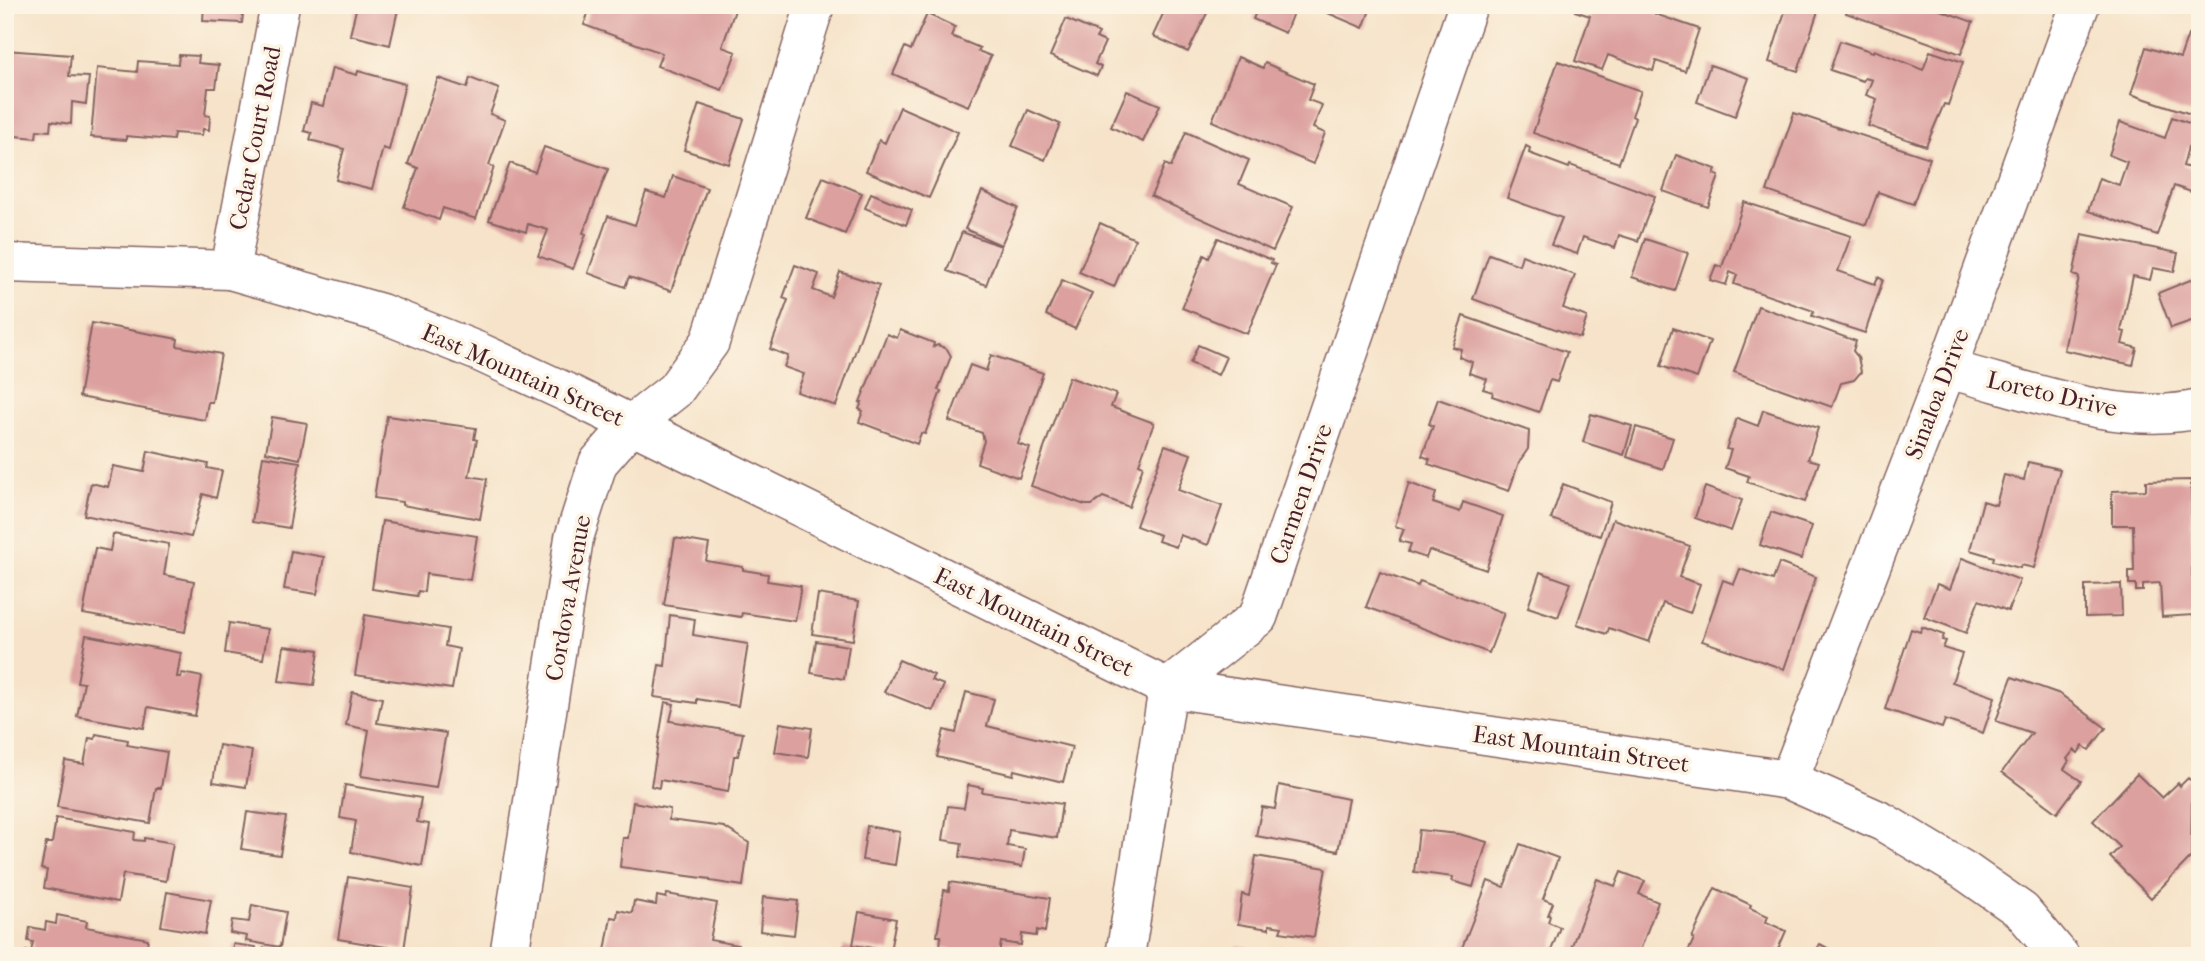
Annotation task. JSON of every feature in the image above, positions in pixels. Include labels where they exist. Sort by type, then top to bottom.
[{"type":"street","name":"Cedar Court Road","points":[[230,270],[280,5]]},
{"type":"street","name":"Cordova Avenue","points":[[509,956],[574,538],[598,463],[632,424],[675,390],[710,342],[815,5]]},
{"type":"street","name":"Carmen Drive","points":[[1168,688],[1258,618],[1468,5]]},
{"type":"street","name":"Sinaloa Drive","points":[[1789,780],[1947,369],[2080,5]]},
{"type":"street","name":"East Mountain Street","points":[[5,263],[230,270],[381,313],[477,351],[632,424],[1168,688],[1789,780],[1883,822],[1965,871],[2022,911],[2060,956]]},
{"type":"street","name":"Loreto Drive","points":[[1947,369],[2073,404],[2135,413],[2182,413],[2200,409]]},
{"type":"street","points":[[1125,956],[1168,688]]},
{"type":"building","points":[[204,5],[244,5],[242,23],[203,21]]},
{"type":"building","points":[[357,5],[399,5],[390,45],[350,35]]},
{"type":"building","points":[[591,5],[722,5],[735,10],[722,47],[736,52],[722,90],[657,66],[662,53],[584,25]]},
{"type":"building","points":[[1167,5],[1211,5],[1188,52],[1153,36]]},
{"type":"building","points":[[1259,5],[1296,5],[1285,33],[1253,19]]},
{"type":"building","points":[[1309,5],[1372,5],[1363,28]]},
{"type":"building","points":[[1577,5],[1659,5],[1655,14],[1699,29],[1685,71],[1656,61],[1653,71],[1608,55],[1602,70],[1575,61],[1590,16],[1575,11]]},
{"type":"building","points":[[1787,5],[1801,5],[1818,11],[1798,71],[1769,62]]},
{"type":"building","points":[[1849,5],[1939,5],[1940,10],[1973,22],[1961,54],[1846,13]]},
{"type":"building","points":[[927,14],[955,27],[951,36],[980,48],[978,51],[991,56],[968,106],[893,74],[905,47],[911,50]]},
{"type":"building","points":[[1066,19],[1099,33],[1096,38],[1105,42],[1095,64],[1101,67],[1097,76],[1050,56]]},
{"type":"building","points":[[2188,35],[2200,36],[2200,117],[2131,94],[2146,47],[2180,58]]},
{"type":"building","points":[[1840,41],[1873,52],[1874,50],[1923,70],[1930,51],[1963,62],[1948,105],[1944,104],[1926,146],[1868,126],[1877,99],[1866,95],[1872,80],[1865,78],[1863,81],[1830,70]]},
{"type":"building","points":[[5,50],[71,55],[69,76],[89,77],[86,104],[72,102],[71,124],[51,121],[50,131],[37,130],[36,138],[5,135]]},
{"type":"building","points":[[179,55],[199,56],[198,63],[219,65],[216,88],[208,88],[205,115],[210,116],[209,130],[203,129],[202,135],[174,133],[173,140],[126,136],[126,140],[91,137],[97,68],[137,72],[138,61],[178,64]]},
{"type":"building","points":[[1238,57],[1263,68],[1265,63],[1314,84],[1308,100],[1322,105],[1313,128],[1325,133],[1313,164],[1212,121]]},
{"type":"building","points":[[1558,61],[1641,91],[1632,116],[1635,118],[1619,163],[1533,133]]},
{"type":"building","points":[[1710,65],[1749,78],[1735,116],[1697,102]]},
{"type":"building","points":[[332,68],[357,75],[358,71],[405,84],[389,150],[383,148],[372,189],[336,180],[344,149],[310,140],[312,133],[304,131],[311,103],[323,106]]},
{"type":"building","points":[[438,78],[467,88],[470,78],[499,89],[490,114],[505,120],[489,165],[494,167],[476,219],[443,208],[439,220],[404,207],[418,168],[408,164]]},
{"type":"building","points":[[1127,91],[1160,105],[1143,142],[1111,127]]},
{"type":"building","points":[[699,104],[744,119],[729,164],[684,150]]},
{"type":"building","points":[[900,107],[958,132],[929,198],[866,171],[879,140],[885,143]]},
{"type":"building","points":[[1028,110],[1060,124],[1045,160],[1012,146]]},
{"type":"building","points":[[1794,113],[1930,158],[1913,204],[1878,192],[1866,225],[1767,191]]},
{"type":"building","points":[[2172,117],[2200,127],[2200,195],[2174,186],[2157,235],[2088,211],[2099,178],[2119,185],[2127,162],[2109,155],[2120,122],[2165,138]],"holes":[[[2188,147],[2199,150],[2193,169],[2183,166]]]},
{"type":"building","points":[[1186,132],[1249,160],[1239,184],[1293,207],[1273,251],[1151,196],[1165,164],[1171,167]]},
{"type":"building","points":[[1526,146],[1530,148],[1529,153],[1655,196],[1638,241],[1619,235],[1615,248],[1583,237],[1577,254],[1551,245],[1562,218],[1507,198]]},
{"type":"building","points":[[544,147],[608,169],[583,233],[586,234],[573,269],[538,256],[548,230],[528,224],[526,232],[489,220],[510,163],[535,172]]},
{"type":"building","points":[[1676,155],[1716,169],[1714,174],[1719,176],[1708,207],[1663,191]]},
{"type":"building","points":[[673,176],[707,188],[671,291],[629,277],[625,287],[588,273],[608,216],[635,225],[646,192],[666,198]]},
{"type":"building","points":[[823,177],[862,193],[845,234],[806,218]]},
{"type":"building","points":[[982,191],[1018,208],[1001,245],[965,229]]},
{"type":"building","points":[[871,193],[912,210],[906,225],[865,208]]},
{"type":"building","points":[[1744,202],[1851,236],[1838,271],[1875,284],[1878,277],[1883,280],[1865,333],[1812,316],[1814,311],[1734,284],[1737,275],[1730,272],[1726,285],[1710,280],[1716,265],[1722,267]]},
{"type":"building","points":[[1100,223],[1135,239],[1114,287],[1079,272]]},
{"type":"building","points":[[962,232],[1001,246],[986,285],[947,271]]},
{"type":"building","points":[[2082,234],[2178,253],[2174,272],[2153,268],[2150,280],[2133,276],[2121,331],[2125,332],[2122,344],[2137,348],[2133,365],[2064,350],[2079,277],[2073,275]]},
{"type":"building","points":[[1218,238],[1272,260],[1271,263],[1276,265],[1247,334],[1182,308],[1204,255],[1209,258]]},
{"type":"building","points":[[1645,239],[1688,253],[1675,291],[1632,277]]},
{"type":"building","points":[[1489,254],[1519,265],[1522,255],[1575,275],[1563,308],[1587,317],[1580,338],[1473,299]]},
{"type":"building","points":[[795,265],[819,274],[813,290],[831,297],[840,272],[879,285],[836,406],[797,392],[804,374],[784,367],[788,356],[770,349],[788,300],[783,298]]},
{"type":"building","points":[[2195,278],[2200,289],[2200,318],[2171,328],[2158,293]]},
{"type":"building","points":[[1062,280],[1092,293],[1075,329],[1046,315]]},
{"type":"building","points":[[1758,306],[1856,341],[1853,351],[1858,357],[1861,372],[1854,380],[1841,383],[1832,407],[1734,372]]},
{"type":"building","points":[[1463,316],[1567,352],[1557,382],[1550,380],[1539,412],[1492,396],[1493,392],[1483,389],[1487,379],[1469,373],[1472,362],[1459,357],[1461,349],[1452,347]]},
{"type":"building","points":[[92,323],[178,339],[177,346],[221,354],[212,402],[208,402],[205,420],[79,397]]},
{"type":"building","points":[[1673,328],[1710,341],[1697,378],[1661,366]]},
{"type":"building","points":[[900,330],[934,343],[933,347],[938,345],[947,349],[951,356],[925,434],[921,433],[917,444],[859,422],[863,411],[859,409],[860,402],[887,334],[897,338]]},
{"type":"building","points":[[1198,345],[1226,357],[1218,375],[1190,363]]},
{"type":"building","points":[[991,355],[1043,373],[1018,444],[1030,448],[1019,478],[977,463],[984,441],[982,433],[949,421],[970,365],[986,371]]},
{"type":"building","points":[[1069,377],[1116,394],[1111,407],[1154,423],[1139,464],[1143,466],[1129,507],[1103,497],[1092,505],[1085,505],[1031,486]]},
{"type":"building","points":[[1438,399],[1529,431],[1528,449],[1519,462],[1509,491],[1428,464],[1430,459],[1422,456],[1433,426],[1429,424]]},
{"type":"building","points":[[1763,410],[1818,428],[1808,459],[1819,462],[1805,502],[1747,482],[1749,476],[1725,468],[1731,450],[1726,449],[1737,418],[1758,426]]},
{"type":"building","points":[[1591,414],[1632,426],[1624,455],[1583,442]]},
{"type":"building","points":[[387,416],[476,428],[474,439],[477,440],[469,476],[487,479],[480,519],[374,498]]},
{"type":"building","points":[[272,417],[307,423],[300,459],[266,452]]},
{"type":"building","points":[[1636,427],[1673,438],[1663,469],[1627,457]]},
{"type":"building","points":[[1165,445],[1191,454],[1178,490],[1222,506],[1208,545],[1180,535],[1176,547],[1158,541],[1160,535],[1136,526]]},
{"type":"building","points":[[148,451],[208,464],[207,468],[222,471],[216,498],[203,494],[191,537],[84,515],[91,483],[108,487],[113,466],[144,472]]},
{"type":"building","points":[[263,456],[300,462],[289,528],[252,522]]},
{"type":"building","points":[[2028,462],[2060,469],[2034,568],[2021,565],[2020,568],[1993,561],[1994,557],[1970,550],[1983,501],[1996,505],[2004,475],[2024,480]]},
{"type":"building","points":[[2191,480],[2192,577],[2200,577],[2200,624],[2194,621],[2193,615],[2162,617],[2160,583],[2143,584],[2143,591],[2136,591],[2136,584],[2129,584],[2129,571],[2134,571],[2133,525],[2112,525],[2112,491],[2146,490],[2146,481]]},
{"type":"building","points":[[1409,483],[1436,493],[1433,503],[1460,512],[1463,502],[1503,516],[1486,570],[1429,550],[1426,558],[1408,552],[1411,544],[1399,541],[1404,529],[1395,526]]},
{"type":"building","points":[[1563,484],[1611,502],[1600,536],[1551,519]]},
{"type":"building","points":[[1705,487],[1742,500],[1731,531],[1695,518]]},
{"type":"building","points":[[1771,512],[1812,526],[1801,559],[1760,545]]},
{"type":"building","points":[[1613,519],[1690,546],[1679,577],[1700,584],[1690,613],[1663,603],[1649,642],[1609,628],[1607,634],[1577,624]]},
{"type":"building","points":[[382,521],[477,536],[470,580],[426,574],[424,592],[418,591],[417,596],[372,589]]},
{"type":"building","points":[[113,534],[169,544],[164,575],[194,581],[185,632],[83,614],[95,548],[110,551]]},
{"type":"building","points":[[675,538],[709,544],[706,561],[768,574],[767,581],[801,586],[795,621],[742,613],[741,617],[664,605]]},
{"type":"building","points":[[291,551],[324,557],[317,594],[284,589]]},
{"type":"building","points":[[1962,558],[2020,580],[2008,611],[1979,600],[1966,633],[1924,617],[1937,584],[1950,589]]},
{"type":"building","points":[[1779,563],[1816,577],[1784,669],[1702,641],[1723,580],[1734,584],[1740,569],[1773,580]]},
{"type":"building","points":[[1380,572],[1418,586],[1420,581],[1504,613],[1489,653],[1366,607]]},
{"type":"building","points":[[1540,572],[1571,583],[1558,617],[1528,607]]},
{"type":"building","points":[[2121,584],[2122,616],[2085,617],[2085,585]]},
{"type":"building","points":[[818,594],[859,601],[853,640],[812,634]]},
{"type":"building","points":[[365,615],[448,629],[445,646],[459,649],[452,689],[355,675]]},
{"type":"building","points":[[670,615],[695,619],[693,635],[748,644],[738,706],[697,699],[697,703],[654,697],[659,665],[665,666]]},
{"type":"building","points":[[229,623],[268,629],[263,659],[225,653]]},
{"type":"building","points":[[1922,627],[1944,635],[1942,640],[1946,641],[1943,648],[1962,654],[1952,682],[1995,697],[1983,733],[1945,720],[1942,728],[1885,709],[1911,629],[1920,632]]},
{"type":"building","points":[[86,635],[181,653],[177,677],[181,677],[182,673],[202,677],[195,716],[148,707],[144,728],[77,716],[84,683],[77,682]]},
{"type":"building","points":[[816,641],[849,646],[844,679],[811,673]]},
{"type":"building","points":[[284,646],[319,650],[314,685],[279,681]]},
{"type":"building","points":[[899,660],[934,675],[931,680],[944,685],[933,711],[884,692]]},
{"type":"building","points":[[2012,677],[2060,694],[2106,728],[2089,750],[2083,746],[2078,753],[2074,750],[2067,759],[2069,761],[2064,769],[2081,781],[2057,813],[2002,772],[2032,733],[1996,721]]},
{"type":"building","points":[[352,692],[382,698],[377,723],[446,733],[436,788],[361,776],[369,730],[346,725]]},
{"type":"building","points":[[966,692],[994,699],[987,726],[1072,747],[1063,782],[1014,770],[1013,775],[937,757],[944,730],[956,733]]},
{"type":"building","points":[[665,702],[674,704],[670,721],[743,733],[738,756],[734,756],[728,792],[660,780],[659,788],[651,786]]},
{"type":"building","points":[[780,723],[812,728],[808,757],[775,752]]},
{"type":"building","points":[[96,734],[128,740],[127,745],[167,752],[161,788],[156,788],[150,823],[57,807],[65,761],[84,764],[89,738],[95,739]]},
{"type":"building","points":[[219,745],[252,751],[246,787],[213,782]]},
{"type":"building","points":[[2137,774],[2162,798],[2178,783],[2180,786],[2188,778],[2195,784],[2192,797],[2191,857],[2151,898],[2110,857],[2120,847],[2093,821]]},
{"type":"building","points":[[345,785],[421,798],[417,822],[429,824],[422,866],[351,852],[356,821],[340,818]]},
{"type":"building","points":[[968,785],[983,788],[982,792],[1062,804],[1057,838],[1009,830],[1007,846],[1025,849],[1022,867],[960,857],[962,843],[943,840],[948,806],[964,808]]},
{"type":"building","points":[[1279,785],[1348,799],[1338,851],[1256,836],[1262,807],[1275,809]]},
{"type":"building","points":[[2197,799],[2200,799],[2200,867],[2196,858]]},
{"type":"building","points":[[633,802],[670,809],[669,820],[724,827],[749,843],[743,886],[620,867],[623,838],[628,838]]},
{"type":"building","points":[[247,812],[286,817],[280,855],[241,849]]},
{"type":"building","points":[[56,818],[135,832],[134,840],[144,841],[144,838],[173,843],[166,881],[123,874],[118,902],[44,888],[47,870],[41,869],[46,843],[52,843]]},
{"type":"building","points":[[867,826],[900,832],[895,865],[862,860]]},
{"type":"building","points":[[1419,830],[1459,834],[1487,842],[1473,887],[1452,881],[1453,877],[1414,872]]},
{"type":"building","points":[[1520,844],[1558,858],[1543,899],[1553,903],[1548,922],[1560,927],[1549,956],[1467,956],[1460,953],[1488,881],[1504,887]]},
{"type":"building","points":[[1256,856],[1326,868],[1314,937],[1280,932],[1282,927],[1269,925],[1269,929],[1238,924],[1242,894],[1249,896]]},
{"type":"building","points":[[1621,872],[1645,881],[1639,894],[1658,902],[1638,956],[1568,956],[1597,879],[1615,886]]},
{"type":"building","points":[[348,877],[413,888],[404,950],[338,939]]},
{"type":"building","points":[[950,882],[1050,898],[1045,932],[1037,930],[1036,936],[1022,934],[1021,945],[1001,942],[999,955],[989,953],[987,956],[940,948],[941,936],[937,936],[944,890],[949,891]]},
{"type":"building","points":[[1715,888],[1751,905],[1750,908],[1768,916],[1766,922],[1786,931],[1775,956],[1686,956]]},
{"type":"building","points":[[167,892],[211,900],[205,934],[161,926]]},
{"type":"building","points":[[667,894],[717,903],[710,940],[738,945],[736,956],[630,956],[605,951],[611,917],[617,918],[618,910],[632,913],[634,901],[656,905],[657,896],[666,898]]},
{"type":"building","points":[[763,897],[798,901],[794,935],[760,931]]},
{"type":"building","points":[[252,905],[286,912],[280,947],[246,941],[247,936],[230,933],[232,920],[249,922]]},
{"type":"building","points":[[859,912],[896,919],[890,951],[853,945]]},
{"type":"building","points":[[57,915],[87,921],[86,927],[148,939],[145,956],[25,956],[26,951],[31,952],[33,942],[28,941],[30,927],[45,930],[46,922],[56,924]]},
{"type":"building","points":[[233,944],[256,947],[255,956],[232,956]]},
{"type":"building","points":[[1820,944],[1842,956],[1813,956]]},
{"type":"building","points":[[844,946],[877,952],[877,956],[842,956]]},
{"type":"building","points":[[1237,946],[1277,952],[1278,946],[1326,956],[1236,956]]},
{"type":"building","points":[[264,948],[305,954],[305,956],[263,956]]},
{"type":"building","points":[[1334,950],[1362,954],[1362,956],[1334,956]]}]
